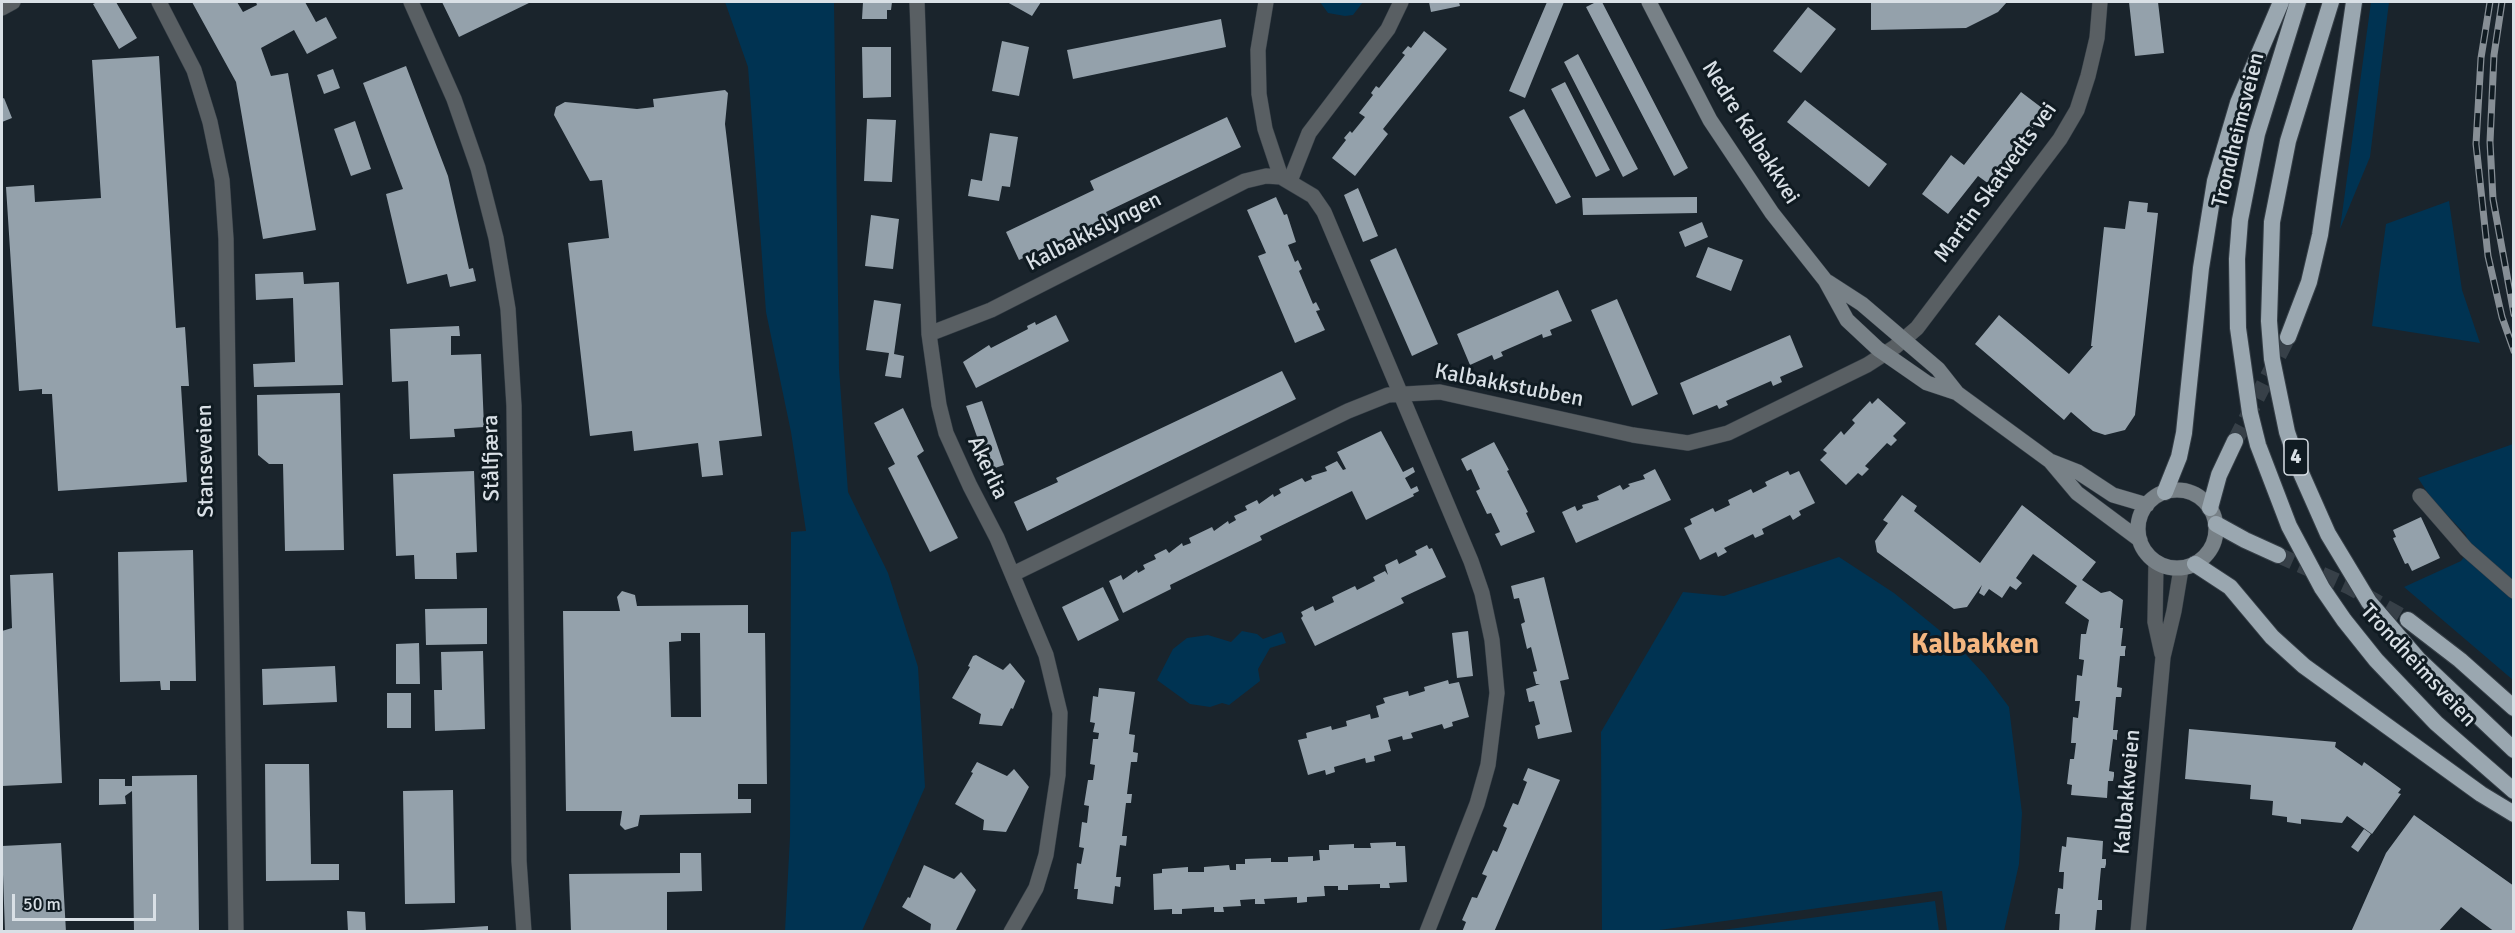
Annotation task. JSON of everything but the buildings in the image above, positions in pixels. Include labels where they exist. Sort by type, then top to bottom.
[{"type":"highway","points":[[2166,492],[2180,457],[2184,433],[2201,268],[2215,181],[2238,103],[2281,2]]},
{"type":"highway","name":"Trondheimsveien","points":[[2298,2],[2257,134],[2239,230],[2238,328],[2250,413],[2258,446],[2289,526],[2322,588],[2344,620],[2376,660],[2436,723],[2514,791]]},
{"type":"highway","name":"Trondheimsveien","points":[[2331,2],[2288,141],[2272,222],[2269,321],[2279,397],[2297,463],[2314,505],[2346,567],[2369,602],[2418,659],[2514,750]]},
{"type":"highway","points":[[2289,337],[2309,282],[2320,236],[2354,2]]},
{"type":"highway","points":[[2235,441],[2219,475],[2213,516],[2237,537],[2278,555]]},
{"type":"highway","points":[[2188,566],[2230,588],[2279,644],[2304,666],[2481,794],[2514,814]]},
{"type":"highway","points":[[2408,620],[2460,660],[2514,708]]},
{"type":"main road","name":"Nedre Kalbakkvei","points":[[1649,2],[1691,86],[1733,155],[1772,213],[1825,280],[1847,320],[1886,354],[1927,383],[1957,393]]},
{"type":"main road","name":"Nedre Kalbakkvei","points":[[1825,280],[1862,304],[1938,369],[1957,393],[2050,461],[2077,493],[2140,540]]},
{"type":"main road","name":"Nedre Kalbakkvei","points":[[2050,461],[2078,472],[2113,495],[2147,505]]},
{"type":"main road","points":[[2186,491],[2203,500],[2213,516],[2212,547],[2188,566],[2172,568],[2156,562],[2145,553],[2140,540],[2140,516],[2147,505],[2166,492],[2186,491]]},
{"type":"street","points":[[2,8],[13,2]]},
{"type":"street","name":"Stanseveien","points":[[159,2],[194,70],[203,95],[222,180],[226,239],[236,932]]},
{"type":"street","name":"Stålfjæra","points":[[411,2],[443,71],[468,136],[488,201],[508,309],[514,406],[519,861],[524,932]]},
{"type":"street","name":"Akerlia","points":[[917,2],[929,334],[934,382],[946,433],[1013,574],[1051,668],[1057,693],[1061,731],[1058,775],[1043,865],[1036,888],[1011,932]]},
{"type":"street","points":[[1266,2],[1258,50],[1259,94],[1265,129],[1286,179],[1314,196],[1324,212],[1480,585],[1492,640],[1497,693],[1492,746],[1483,786],[1427,932]]},
{"type":"street","points":[[1286,179],[1309,133],[1389,28],[1401,2]]},
{"type":"street","name":"Martin Skatvedts vei","points":[[1904,341],[1939,300],[2060,140],[2077,110],[2088,76],[2097,38],[2100,2]]},
{"type":"street","name":"Kalbakkslyngen","points":[[929,334],[991,310],[1245,181],[1266,176],[1286,179]]},
{"type":"street","name":"Kalbakkstubben","points":[[1013,574],[1348,411],[1400,393],[1440,392],[1633,435],[1688,443],[1728,433],[1886,354],[1904,341]]},
{"type":"street","points":[[2420,496],[2466,549],[2514,591]]},
{"type":"street","name":"Kalbakkveien","points":[[2156,562],[2156,622],[2163,657]]},
{"type":"street","name":"Kalbakkveien","points":[[2138,932],[2163,657],[2188,566]]},
{"type":"shaded area","points":[[725,2],[834,2],[839,369],[848,492],[888,573],[918,667],[925,787],[862,931],[785,931],[790,837],[791,532],[806,531],[791,432],[766,312],[748,67]]},
{"type":"shaded area","points":[[1320,2],[1363,2],[1353,15],[1345,16],[1328,13]]},
{"type":"shaded area","points":[[2371,2],[2389,2],[2370,157],[2340,229]]},
{"type":"shaded area","points":[[2449,201],[2462,290],[2480,343],[2372,326],[2386,224]]},
{"type":"shaded area","points":[[2513,444],[2513,680],[2404,587],[2461,561],[2469,550],[2466,535],[2431,498],[2418,478]]},
{"type":"shaded area","points":[[1839,557],[1894,593],[1955,643],[1985,675],[2009,707],[2022,813],[2019,864],[2004,931],[1947,931],[1942,891],[1652,931],[1602,931],[1601,732],[1683,592],[1724,596]]},
{"type":"shaded area","points":[[1242,631],[1257,634],[1263,639],[1282,632],[1286,643],[1270,648],[1258,669],[1260,681],[1229,705],[1222,703],[1210,707],[1190,704],[1157,680],[1173,649],[1187,638],[1208,635],[1231,642]]},
{"type":"shaded area","points":[[1935,901],[1939,931],[1715,931]]},
{"type":"tunnel","points":[[2235,441],[2288,337]]},
{"type":"tunnel","points":[[2278,555],[2350,587],[2408,620]]},
{"type":"railway","points":[[2490,2],[2481,58],[2476,144],[2488,256],[2502,317],[2514,351]]},
{"type":"railway","points":[[2502,2],[2494,55],[2490,142],[2493,199],[2514,314]]},
{"type":"district","name":"Kalbakken","points":[[1975,646]]}]
